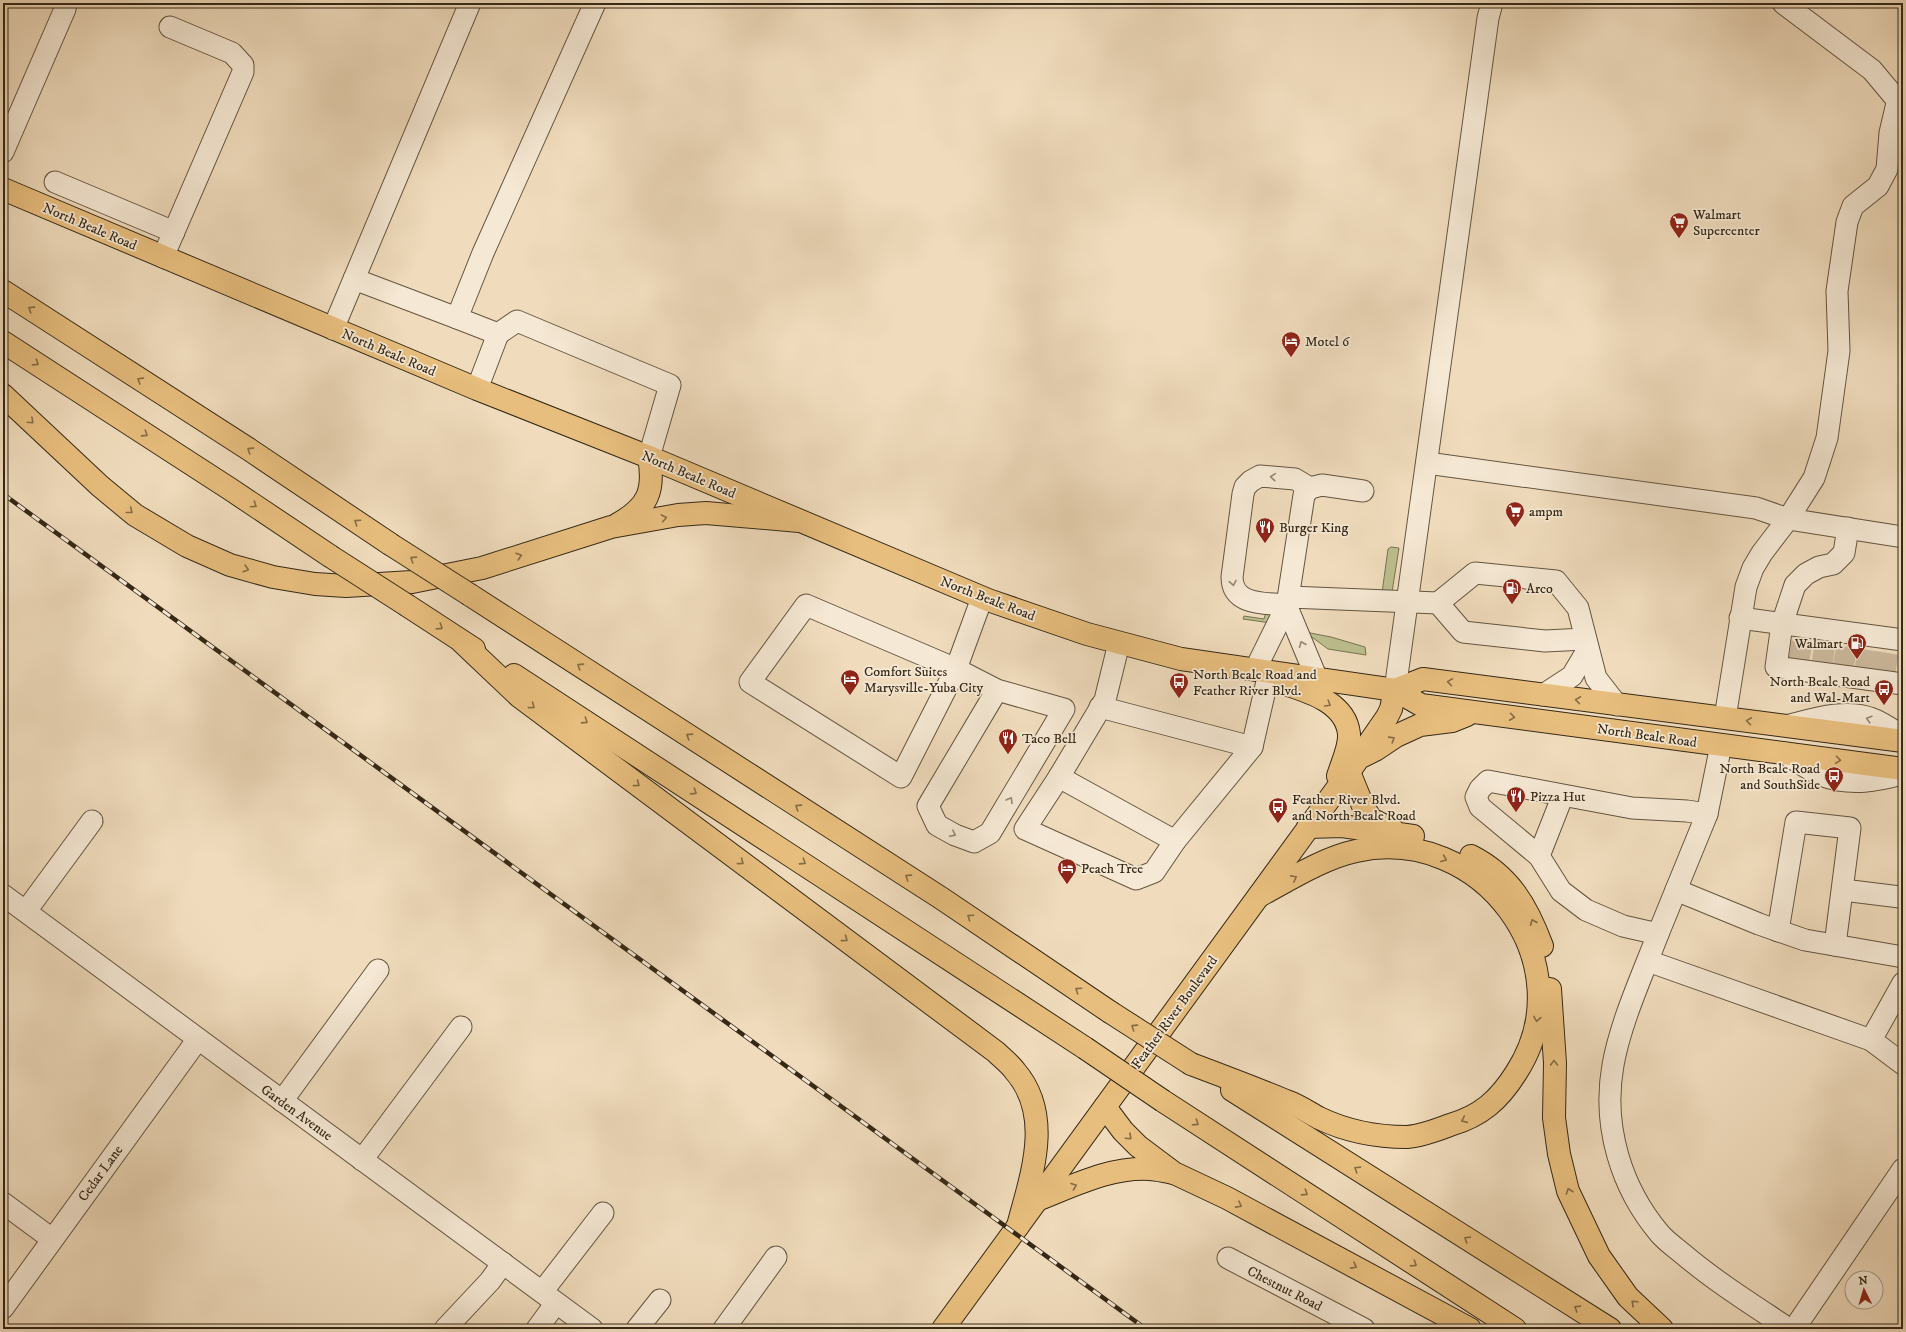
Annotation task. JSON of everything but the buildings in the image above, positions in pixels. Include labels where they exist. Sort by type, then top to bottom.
[{"type":"main road","name":"North Beale Road","points":[[3,188],[477,389],[649,457],[982,598],[1051,623],[1181,659],[1261,674],[1395,690],[1421,705],[1903,769]]},
{"type":"main road","points":[[3,291],[250,450],[390,544],[941,898],[1110,1012],[1610,1329]]},
{"type":"main road","points":[[3,342],[1085,1048],[1163,1101],[1515,1329]]},
{"type":"main road","points":[[3,395],[100,486],[135,515],[187,546],[230,565],[273,577],[315,584],[346,586],[412,582],[482,568],[611,527],[678,515],[706,513],[799,521]]},
{"type":"main road","points":[[611,527],[635,513],[646,500],[652,474],[649,457]]},
{"type":"main road","points":[[462,642],[520,697],[990,1047],[1016,1072],[1028,1091],[1036,1119],[1038,1143],[1018,1226]]},
{"type":"main road","points":[[1261,674],[1311,693],[1338,710],[1345,718],[1349,734],[1347,750],[1332,793]]},
{"type":"main road","name":"North Beale Road","points":[[1395,690],[1423,678],[1617,705],[1903,741]]},
{"type":"main road","name":"Feather River Boulevard","points":[[943,1329],[1259,896],[1387,717],[1391,709],[1395,690]]},
{"type":"main road","points":[[1404,834],[1371,820],[1363,806],[1353,765],[1396,736],[1420,725],[1452,721],[1474,712]]},
{"type":"main road","points":[[1308,827],[1342,826],[1404,834],[1440,842],[1478,860],[1497,873],[1518,896],[1532,917],[1544,951],[1549,979],[1555,1063],[1554,1118],[1559,1154],[1568,1191],[1599,1256],[1628,1297],[1662,1329]]},
{"type":"main road","points":[[1191,1064],[1289,1102],[1321,1119],[1348,1129],[1376,1136],[1409,1137],[1465,1121],[1490,1106],[1507,1087],[1523,1063],[1534,1038],[1539,1006],[1538,978],[1530,949],[1509,909],[1499,896],[1481,879],[1463,868],[1443,858],[1418,850],[1386,847],[1355,851],[1318,865],[1259,896]]},
{"type":"main road","points":[[1105,1107],[1123,1132],[1138,1146],[1174,1173],[1227,1198],[1470,1329]]},
{"type":"main road","points":[[1037,1200],[1099,1176],[1123,1171],[1151,1169],[1174,1173]]},
{"type":"street","points":[[3,152],[9,124],[65,10],[66,3]]},
{"type":"street","points":[[333,329],[470,3]]},
{"type":"street","points":[[457,318],[483,253],[595,3]]},
{"type":"street","points":[[1395,690],[1486,25],[1492,3]]},
{"type":"street","points":[[1725,718],[1746,587],[1753,568],[1788,519],[1814,478],[1827,438],[1839,351],[1837,291],[1847,222],[1853,206],[1878,186],[1887,169],[1890,133],[1900,103],[1872,70],[1783,3]]},
{"type":"street","points":[[163,257],[243,72],[242,65],[232,53],[170,27]]},
{"type":"street","points":[[55,182],[174,232]]},
{"type":"street","points":[[354,279],[498,334]]},
{"type":"street","points":[[477,389],[498,334],[517,321],[670,385],[649,457]]},
{"type":"street","points":[[1427,463],[1756,508],[1788,519],[1903,537]]},
{"type":"street","points":[[1310,488],[1295,479],[1260,476],[1251,480],[1245,486],[1232,577],[1233,588],[1244,599],[1251,602],[1287,603],[1438,603],[1475,573],[1556,581],[1578,608],[1586,644],[1596,678],[1617,705]]},
{"type":"street","points":[[1119,643],[1105,700],[1025,829],[1136,879],[1154,872],[1175,841],[1252,747],[1261,674],[1287,603],[1304,496],[1310,488],[1322,485],[1363,491]]},
{"type":"street","points":[[1848,528],[1844,553],[1834,564],[1819,568],[1806,574],[1796,585],[1782,624],[1776,667],[1800,650],[1882,660]]},
{"type":"street","points":[[982,598],[956,669],[901,777],[750,682],[806,605],[956,669],[997,690],[1064,709],[990,833],[974,842],[955,835],[937,825],[928,806],[997,690]]},
{"type":"street","points":[[1287,603],[1318,680]]},
{"type":"street","points":[[1438,603],[1463,632],[1586,644]]},
{"type":"street","points":[[1740,618],[1782,624],[1800,650],[1882,660]]},
{"type":"street","points":[[1543,695],[1572,676],[1586,644]]},
{"type":"street","points":[[1100,707],[1252,747]]},
{"type":"street","points":[[1788,726],[1835,716],[1852,715],[1870,718],[1903,737]]},
{"type":"street","points":[[1721,745],[1707,814],[1633,997],[1613,1064],[1610,1091],[1612,1133],[1621,1169],[1642,1210],[1661,1235],[1704,1272],[1789,1329]]},
{"type":"street","points":[[1785,753],[1804,767],[1824,777],[1847,782],[1875,780],[1903,774]]},
{"type":"street","points":[[1059,776],[1175,841]]},
{"type":"street","points":[[1658,934],[1623,926],[1586,910],[1561,891],[1539,856],[1480,808],[1476,797],[1480,789],[1488,781],[1632,808],[1687,811],[1707,814]]},
{"type":"street","points":[[1539,856],[1563,796]]},
{"type":"street","points":[[26,911],[92,821]]},
{"type":"street","points":[[1778,930],[1796,822],[1850,828],[1835,945]]},
{"type":"street","points":[[1676,890],[1759,924],[1805,940],[1903,957]]},
{"type":"street","points":[[1843,890],[1900,897]]},
{"type":"street","name":"Garden Avenue","points":[[3,895],[592,1329]]},
{"type":"street","points":[[1648,961],[1871,1040],[1903,1064]]},
{"type":"street","points":[[282,1101],[378,970]]},
{"type":"street","points":[[1871,1040],[1903,983]]},
{"type":"street","points":[[362,1160],[461,1027]]},
{"type":"street","name":"Cedar Lane","points":[[3,1308],[198,1039]]},
{"type":"street","points":[[1794,1329],[1903,1169]]},
{"type":"street","points":[[3,1203],[52,1239]]},
{"type":"street","points":[[537,1329],[549,1297],[603,1213]]},
{"type":"street","points":[[724,1329],[776,1257]]},
{"type":"street","name":"Chestnut Road","points":[[1228,1258],[1364,1329]]},
{"type":"street","points":[[445,1329],[490,1281],[503,1264]]},
{"type":"street","points":[[638,1329],[660,1300]]},
{"type":"green space","points":[[1391,547],[1399,548],[1392,592],[1382,593],[1388,549]]},
{"type":"green space","points":[[1266,612],[1271,616],[1271,623],[1243,619],[1244,616],[1264,619]]},
{"type":"green space","points":[[1305,632],[1331,637],[1365,647],[1366,655],[1328,649]]},
{"type":"tunnel","points":[[1799,660],[1802,642]]},
{"type":"tunnel","points":[[1822,664],[1825,644]]},
{"type":"tunnel","points":[[1843,667],[1847,647]]},
{"type":"tunnel","points":[[1865,670],[1868,650]]},
{"type":"tunnel","points":[[1885,672],[1888,653]]},
{"type":"railway","points":[[3,494],[1146,1329]]},
{"type":"place","name":"Walmart Supercenter","points":[[1679,239]]},
{"type":"place","name":"Motel 6","points":[[1291,358]]},
{"type":"place","name":"ampm","points":[[1515,528]]},
{"type":"place","name":"Burger King","points":[[1265,544]]},
{"type":"place","name":"Arco","points":[[1512,605]]},
{"type":"place","name":"Walmart","points":[[1857,660]]},
{"type":"place","name":"Comfort Suites Marysville-Yuba City","points":[[850,696]]},
{"type":"place","name":"North Beale Road and Feather River Blvd.","points":[[1179,699]]},
{"type":"place","name":"North Beale Road and Wal-Mart","points":[[1884,706]]},
{"type":"place","name":"Taco Bell","points":[[1008,755]]},
{"type":"place","name":"North Beale Road and SouthSide","points":[[1834,793]]},
{"type":"place","name":"Pizza Hut","points":[[1516,813]]},
{"type":"place","name":"Feather River Blvd. and North Beale Road","points":[[1278,824]]},
{"type":"place","name":"Peach Tree","points":[[1067,885]]}]
